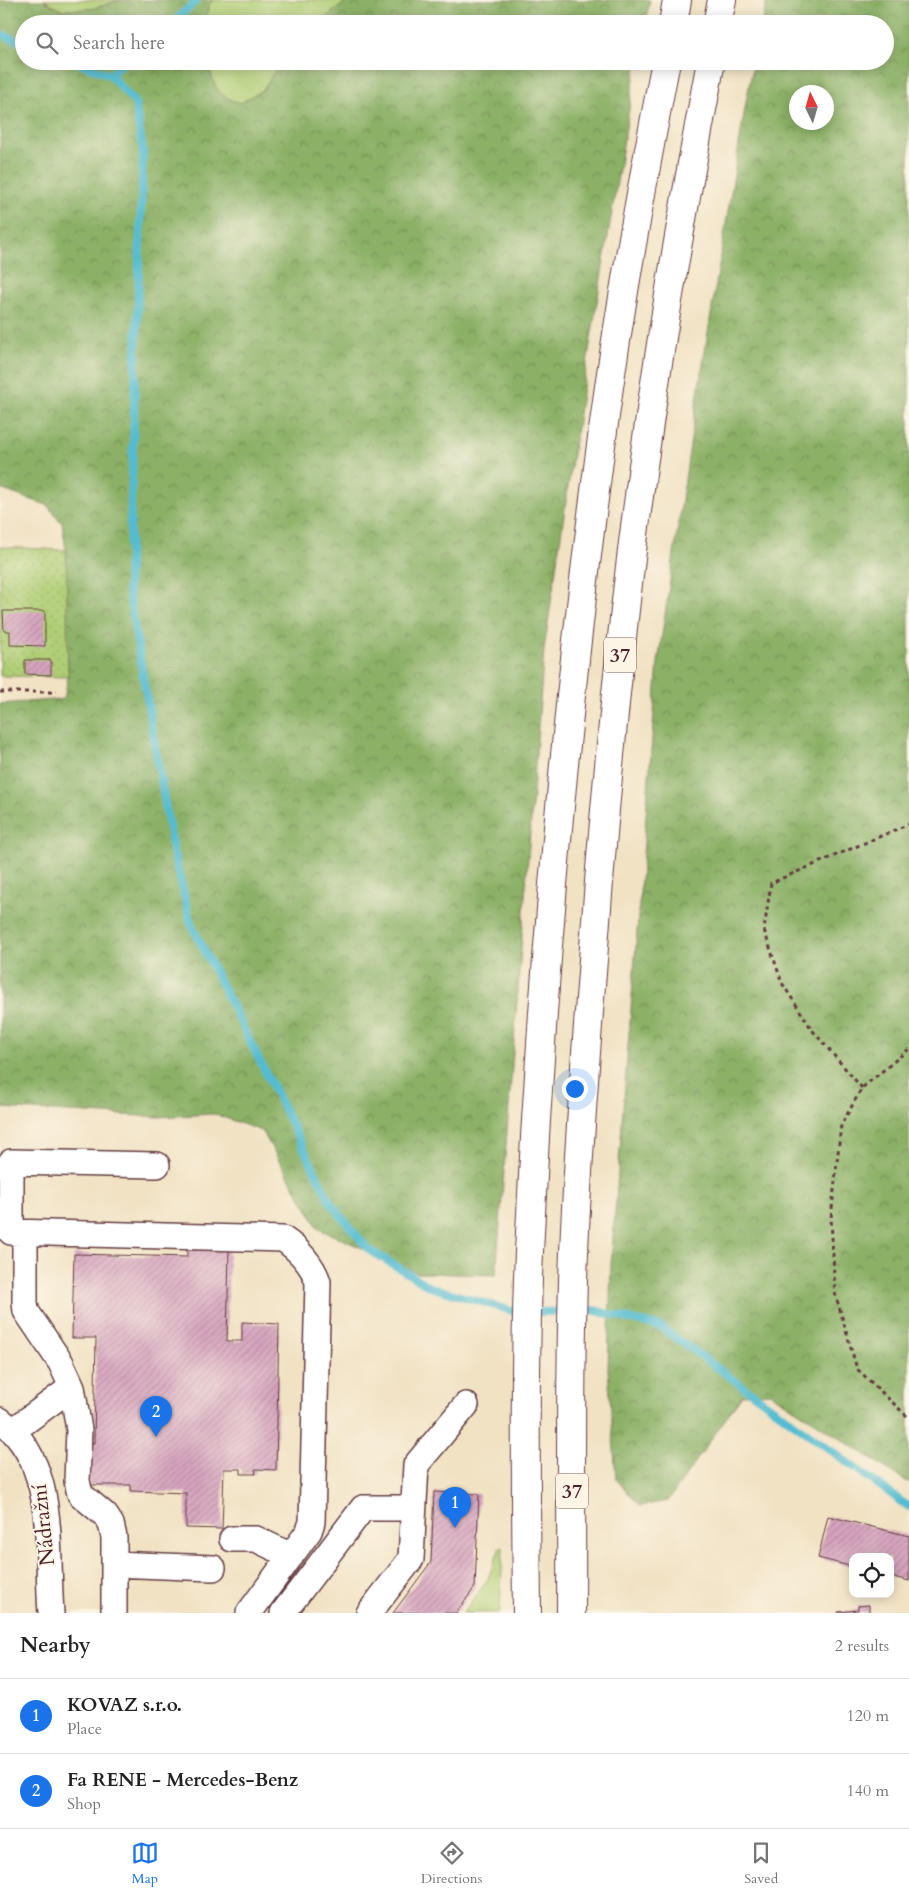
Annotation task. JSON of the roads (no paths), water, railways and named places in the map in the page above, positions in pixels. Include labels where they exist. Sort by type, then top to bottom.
[{"type":"main road","points":[[674,15],[677,0]]},
{"type":"main road","points":[[720,15],[722,0]]},
{"type":"main road","name":"37","points":[[527,1613],[529,1254],[548,950],[566,744],[607,401],[627,274],[664,70]]},
{"type":"main road","name":"37","points":[[571,1613],[571,1369],[574,1255],[584,1074],[604,820],[627,592],[659,360],[689,178],[709,70]]},
{"type":"lane","points":[[157,1165],[11,1162],[11,1232],[283,1239],[291,1244],[315,1272],[318,1282],[312,1522],[309,1530],[250,1613]]},
{"type":"lane","points":[[26,1233],[26,1311],[61,1363],[72,1387],[79,1430],[77,1482],[80,1494],[112,1524],[114,1537],[114,1613]]},
{"type":"lane","points":[[7,1425],[72,1387]]},
{"type":"lane","points":[[368,1613],[411,1559],[416,1465],[466,1405]]},
{"type":"lane","name":"Nádražní","points":[[7,1425],[34,1460],[40,1479],[47,1529],[52,1613]]},
{"type":"lane","points":[[283,1613],[363,1508],[413,1508]]},
{"type":"lane","points":[[232,1539],[256,1539],[291,1556]]},
{"type":"lane","points":[[114,1564],[213,1568]]},
{"type":"waterway","points":[[181,15],[197,0]]},
{"type":"waterway","points":[[0,34],[15,40]]},
{"type":"waterway","points":[[97,70],[110,75],[116,70]]},
{"type":"waterway","points":[[110,75],[135,103],[143,151],[128,589],[173,850],[191,924],[332,1205],[368,1249],[430,1287],[519,1313],[593,1310],[661,1327],[909,1507]]},
{"type":"place","name":"Fa RENE - Mercedes-Benz","points":[[156,1437]]},
{"type":"place","name":"KOVAZ s.r.o.","points":[[455,1528]]}]
